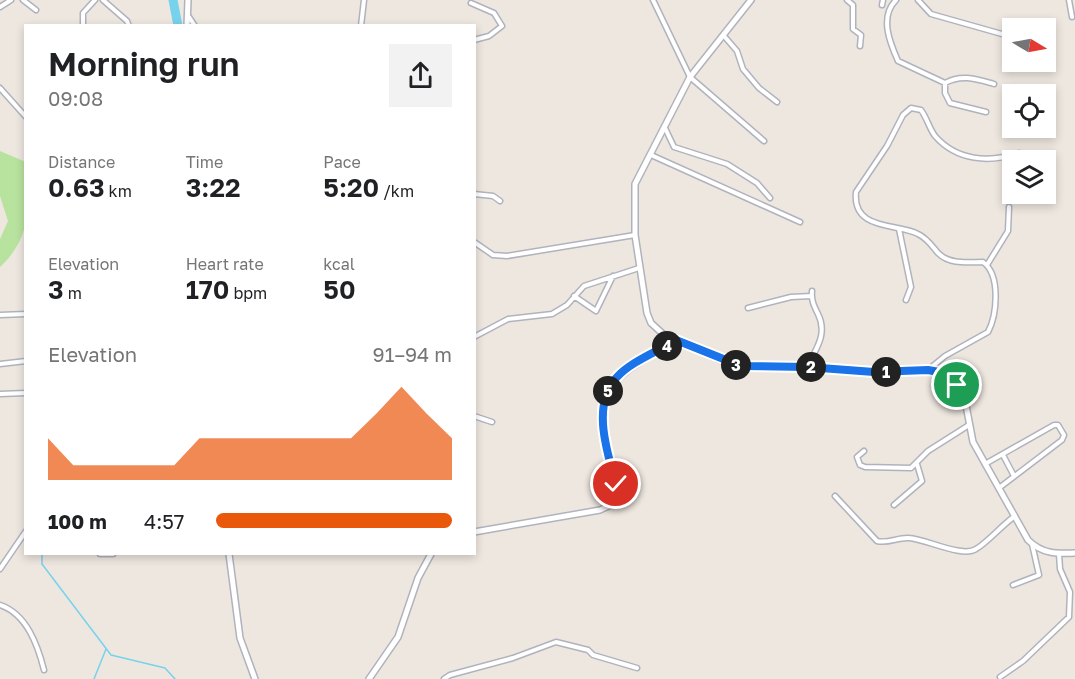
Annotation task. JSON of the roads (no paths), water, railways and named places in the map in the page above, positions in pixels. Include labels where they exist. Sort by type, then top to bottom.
[{"type":"street","points":[[0,7],[11,0]]},
{"type":"street","points":[[23,0],[36,10]]},
{"type":"street","points":[[83,24],[83,13],[95,0]]},
{"type":"street","points":[[103,0],[128,24]]},
{"type":"street","points":[[187,24],[188,0]]},
{"type":"street","points":[[361,24],[364,0]]},
{"type":"street","points":[[653,0],[690,77],[764,141]]},
{"type":"street","points":[[751,0],[690,77],[635,184],[635,235],[646,313],[655,328],[663,334],[741,366],[807,367],[874,372],[928,370],[939,372],[957,385],[968,405],[969,425],[985,464],[1032,543],[1038,549],[1059,554],[1075,553]]},
{"type":"street","points":[[847,0],[853,5],[853,29],[861,35],[860,46]]},
{"type":"street","points":[[896,0],[891,6],[887,26],[889,39],[898,61],[945,83]]},
{"type":"street","points":[[918,0],[931,14],[1002,34]]},
{"type":"street","points":[[1069,0],[1072,17]]},
{"type":"street","points":[[471,3],[494,13],[502,26],[489,36],[476,39]]},
{"type":"street","points":[[189,17],[194,24]]},
{"type":"street","points":[[724,36],[737,51],[743,69],[759,88],[777,102]]},
{"type":"street","points":[[945,83],[954,78],[968,77],[994,84]]},
{"type":"street","points":[[945,83],[945,93],[950,103],[986,112]]},
{"type":"street","points":[[0,88],[24,115]]},
{"type":"street","points":[[928,370],[945,356],[988,332],[996,310],[992,277],[987,265],[983,262],[944,258],[920,234],[884,227],[868,220],[860,211],[855,196],[858,186],[886,146],[903,115],[911,108],[921,110],[934,135],[961,155],[992,159],[1002,157]]},
{"type":"street","points":[[665,128],[674,147],[727,164],[757,183],[770,198]]},
{"type":"street","points":[[651,155],[800,222]]},
{"type":"street","points":[[476,194],[493,196],[500,201]]},
{"type":"street","points":[[987,265],[1008,231],[1009,207]]},
{"type":"street","points":[[899,229],[911,287],[906,300]]},
{"type":"street","points":[[476,243],[493,255],[507,256],[635,235]]},
{"type":"street","points":[[476,336],[508,320],[552,314],[567,305],[584,286],[639,267]]},
{"type":"street","points":[[574,296],[596,311],[613,275]]},
{"type":"street","points":[[748,308],[812,294],[821,321],[822,335],[807,367]]},
{"type":"street","points":[[0,316],[24,314]]},
{"type":"street","points":[[663,334],[664,348]]},
{"type":"street","points":[[476,532],[600,510],[615,503],[618,491],[604,433],[603,405],[606,393],[620,374],[676,340]]},
{"type":"street","points":[[0,364],[24,361]]},
{"type":"street","points":[[0,394],[24,393]]},
{"type":"street","points":[[476,417],[492,422]]},
{"type":"street","points":[[864,451],[857,458],[860,465],[865,467],[911,468],[928,451],[969,425]]},
{"type":"street","points":[[985,464],[1054,425],[1058,425],[1064,435],[1062,440],[999,488]]},
{"type":"street","points":[[1003,455],[1014,476]]},
{"type":"street","points":[[894,505],[922,481],[916,464]]},
{"type":"street","points":[[835,495],[877,541],[908,538],[967,552],[979,548],[998,527],[1015,516]]},
{"type":"street","points":[[0,569],[24,534]]},
{"type":"street","points":[[1013,585],[1039,575],[1032,543]]},
{"type":"street","points":[[1000,677],[1023,660],[1069,618],[1070,592],[1060,569],[1059,554]]},
{"type":"street","points":[[230,555],[240,638],[255,679]]},
{"type":"street","points":[[369,679],[398,637],[418,578],[431,555]]},
{"type":"street","points":[[0,605],[11,611],[34,637],[44,670]]},
{"type":"street","points":[[444,679],[450,675],[513,658],[556,642],[588,650],[593,655],[637,668]]},
{"type":"waterway","points":[[173,0],[178,24]]},
{"type":"waterway","points":[[42,555],[42,564],[111,655],[165,668],[175,679]]},
{"type":"waterway","points":[[94,679],[106,649]]}]
